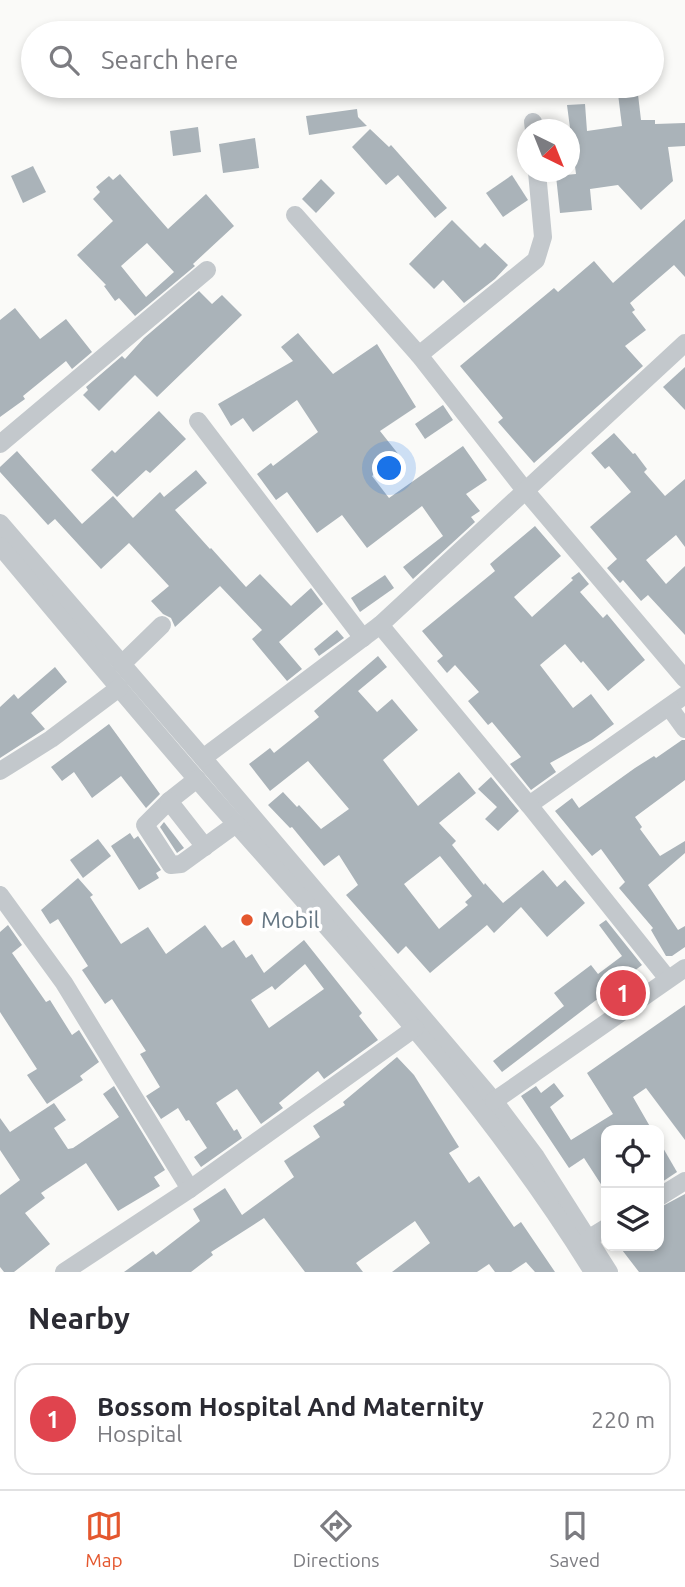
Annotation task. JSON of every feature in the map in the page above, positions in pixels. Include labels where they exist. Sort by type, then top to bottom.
[{"type":"street","points":[[419,355],[536,260],[543,237],[538,182]]},
{"type":"street","points":[[295,215],[419,355],[524,489],[685,679]]},
{"type":"street","points":[[0,444],[207,270]]},
{"type":"street","points":[[203,758],[380,625],[685,343]]},
{"type":"street","points":[[198,421],[363,638]]},
{"type":"street","points":[[0,523],[494,1101],[536,1157],[610,1272]]},
{"type":"street","points":[[0,547],[481,1108],[593,1272]]},
{"type":"street","points":[[122,664],[162,625]]},
{"type":"street","points":[[380,625],[668,979]]},
{"type":"street","points":[[0,771],[62,731],[119,688]]},
{"type":"street","points":[[529,806],[685,695]]},
{"type":"street","points":[[669,707],[685,729]]},
{"type":"street","points":[[197,779],[145,825],[171,865],[181,864],[236,824]]},
{"type":"street","points":[[169,801],[205,847]]},
{"type":"street","points":[[0,895],[64,983],[190,1189]]},
{"type":"street","points":[[494,1101],[685,968]]},
{"type":"street","points":[[64,1272],[190,1189],[415,1028]]},
{"type":"street","points":[[664,1194],[685,1181]]},
{"type":"street","points":[[588,1239],[601,1231]]},
{"type":"building","points":[[618,98],[638,98],[641,120],[655,120],[655,124],[685,123],[685,146],[668,147],[673,181],[641,210],[618,185],[590,189],[592,210],[560,213],[557,182],[580,182],[580,119],[569,119],[567,105],[585,104],[587,131],[622,126]]},
{"type":"building","points":[[357,109],[358,117],[367,126],[309,135],[306,116]]},
{"type":"building","points":[[198,127],[201,152],[173,156],[170,131]]},
{"type":"building","points":[[370,129],[389,147],[391,145],[447,208],[435,218],[398,175],[386,185],[352,147]]},
{"type":"building","points":[[255,138],[259,168],[223,173],[219,144]]},
{"type":"building","points":[[33,166],[46,192],[23,203],[11,176]]},
{"type":"building","points":[[120,174],[168,229],[206,194],[234,226],[193,264],[195,266],[135,316],[119,298],[115,301],[104,286],[106,285],[77,255],[113,221],[93,199],[100,192],[96,187],[109,176],[113,180]],"holes":[[[147,243],[174,272],[146,297],[121,266]]]},
{"type":"building","points":[[512,175],[528,200],[503,217],[486,193]]},
{"type":"building","points":[[321,179],[335,193],[316,213],[302,199]]},
{"type":"building","points":[[685,219],[685,277],[674,265],[630,303],[635,310],[632,312],[646,330],[625,346],[643,366],[534,463],[498,422],[503,418],[460,366],[554,288],[558,292],[594,261],[613,283]]},
{"type":"building","points":[[452,220],[480,248],[485,243],[508,265],[464,303],[443,280],[434,289],[409,264]]},
{"type":"building","points":[[199,291],[212,304],[222,295],[242,315],[157,397],[135,375],[99,411],[83,395],[88,390],[86,387],[122,356],[125,359],[144,338]]},
{"type":"building","points":[[15,308],[40,339],[66,319],[92,352],[72,369],[66,361],[23,396],[25,399],[0,417],[0,320]]},
{"type":"building","points":[[298,333],[333,374],[377,344],[416,407],[380,431],[399,455],[372,476],[389,498],[463,446],[487,480],[466,494],[480,511],[471,517],[475,522],[413,579],[403,567],[443,536],[422,506],[367,548],[342,515],[317,533],[287,492],[276,500],[257,474],[271,463],[273,466],[318,432],[297,400],[253,432],[243,418],[231,426],[218,404],[293,361],[281,347]]},
{"type":"building","points":[[685,367],[685,410],[663,387]]},
{"type":"building","points":[[443,405],[453,420],[425,439],[415,424]]},
{"type":"building","points":[[159,411],[186,439],[150,473],[146,470],[117,497],[91,470],[112,450],[115,453]]},
{"type":"building","points":[[614,433],[633,454],[635,453],[647,469],[644,472],[665,496],[685,479],[685,547],[676,535],[646,560],[666,584],[685,566],[685,635],[648,595],[641,601],[623,580],[620,583],[607,568],[617,559],[590,527],[631,492],[609,466],[605,469],[591,453]]},
{"type":"building","points":[[17,451],[82,524],[113,496],[133,518],[160,492],[164,497],[196,470],[207,483],[175,510],[246,587],[260,574],[291,606],[311,588],[323,604],[279,642],[302,669],[287,681],[252,639],[262,630],[220,586],[175,627],[171,618],[163,614],[151,601],[169,586],[129,543],[101,569],[55,519],[48,525],[0,472],[0,467]]},
{"type":"building","points":[[535,526],[561,556],[514,597],[532,617],[579,572],[589,584],[580,592],[603,618],[607,614],[645,660],[608,691],[565,644],[540,665],[573,708],[591,694],[614,724],[592,740],[550,763],[556,772],[531,790],[510,764],[521,757],[492,722],[488,725],[468,701],[479,692],[455,665],[447,673],[437,661],[443,656],[422,631],[495,571],[490,564]]},
{"type":"building","points":[[385,575],[394,588],[360,612],[351,598]]},
{"type":"building","points":[[337,630],[344,638],[319,656],[314,649]]},
{"type":"building","points":[[378,656],[387,667],[358,691],[377,712],[392,699],[418,730],[383,760],[418,806],[459,772],[476,793],[439,823],[456,841],[452,845],[484,885],[485,883],[503,903],[543,870],[557,887],[565,880],[585,903],[547,937],[521,907],[494,933],[487,925],[430,973],[406,946],[398,954],[346,895],[358,885],[339,855],[324,866],[292,827],[268,805],[283,792],[321,829],[349,809],[308,761],[270,791],[249,764],[270,748],[274,753],[319,717],[314,711]],"holes":[[[440,856],[472,896],[465,902],[468,905],[439,929],[404,884]]]},
{"type":"building","points":[[55,667],[67,682],[31,713],[45,729],[0,758],[0,707],[14,694],[18,699]]},
{"type":"building","points":[[109,724],[160,794],[146,808],[121,776],[92,798],[74,772],[62,781],[51,767]]},
{"type":"building","points":[[685,740],[685,780],[635,817],[642,827],[640,829],[660,856],[685,841],[685,853],[648,885],[678,930],[685,926],[685,947],[672,956],[666,956],[651,930],[653,928],[619,888],[625,882],[601,849],[592,856],[555,811],[572,798],[579,808],[635,768],[654,756],[656,758]]},
{"type":"building","points":[[491,777],[519,811],[498,831],[485,819],[497,807],[478,789]]},
{"type":"building","points":[[164,822],[184,848],[177,853],[160,827]]},
{"type":"building","points":[[130,833],[134,839],[138,836],[161,870],[156,873],[159,878],[139,890],[111,846]]},
{"type":"building","points":[[98,839],[111,856],[83,878],[70,860]]},
{"type":"building","points":[[78,878],[93,895],[90,897],[121,944],[148,927],[166,954],[205,925],[222,948],[234,940],[246,958],[252,954],[264,973],[304,940],[362,1013],[359,1016],[378,1040],[324,1079],[318,1071],[279,1103],[283,1108],[261,1124],[237,1089],[216,1103],[234,1131],[237,1129],[242,1138],[201,1167],[194,1157],[207,1148],[178,1108],[161,1119],[146,1096],[160,1087],[140,1054],[146,1051],[112,999],[105,1004],[82,970],[88,966],[58,919],[50,924],[41,910]],"holes":[[[305,964],[324,989],[269,1028],[251,1000],[272,986],[275,990]]]},
{"type":"building","points":[[606,920],[642,965],[502,1072],[493,1061],[564,1006],[554,993],[591,965],[598,974],[622,956],[599,925]]},
{"type":"building","points":[[8,925],[22,945],[12,953],[46,1002],[50,1000],[72,1035],[79,1030],[99,1062],[80,1076],[83,1080],[47,1104],[27,1075],[37,1069],[0,1012],[0,932]]},
{"type":"building","points":[[685,1005],[685,1140],[646,1088],[633,1097],[649,1125],[601,1125],[601,1184],[584,1158],[569,1168],[521,1096],[536,1086],[541,1093],[554,1083],[564,1096],[550,1107],[571,1140],[613,1114],[587,1073]]},
{"type":"building","points":[[397,1057],[414,1075],[459,1147],[449,1153],[469,1183],[479,1176],[514,1227],[521,1222],[555,1272],[535,1272],[526,1262],[511,1272],[495,1272],[489,1264],[477,1272],[392,1272],[430,1243],[415,1221],[356,1263],[363,1272],[305,1272],[264,1218],[211,1252],[213,1255],[191,1272],[124,1272],[153,1251],[156,1255],[200,1221],[193,1209],[225,1188],[242,1215],[294,1177],[284,1161],[320,1137],[313,1126],[345,1105],[343,1102]]},
{"type":"building","points":[[114,1086],[165,1170],[154,1177],[160,1186],[118,1211],[86,1163],[41,1193],[45,1198],[25,1213],[50,1244],[14,1272],[4,1272],[0,1267],[0,1195],[20,1180],[0,1150],[0,1118],[10,1132],[54,1103],[66,1120],[54,1128],[68,1149],[73,1148],[119,1117],[103,1094]]},
{"type":"building","points":[[664,1150],[677,1172],[664,1181]]},
{"type":"building","points":[[685,1194],[685,1272],[639,1272],[623,1251],[664,1251],[664,1205]]},
{"type":"place","name":"Mobil","points":[[247,920]]},
{"type":"place","name":"Bossom Hospital And Maternity","points":[[623,993]]}]
